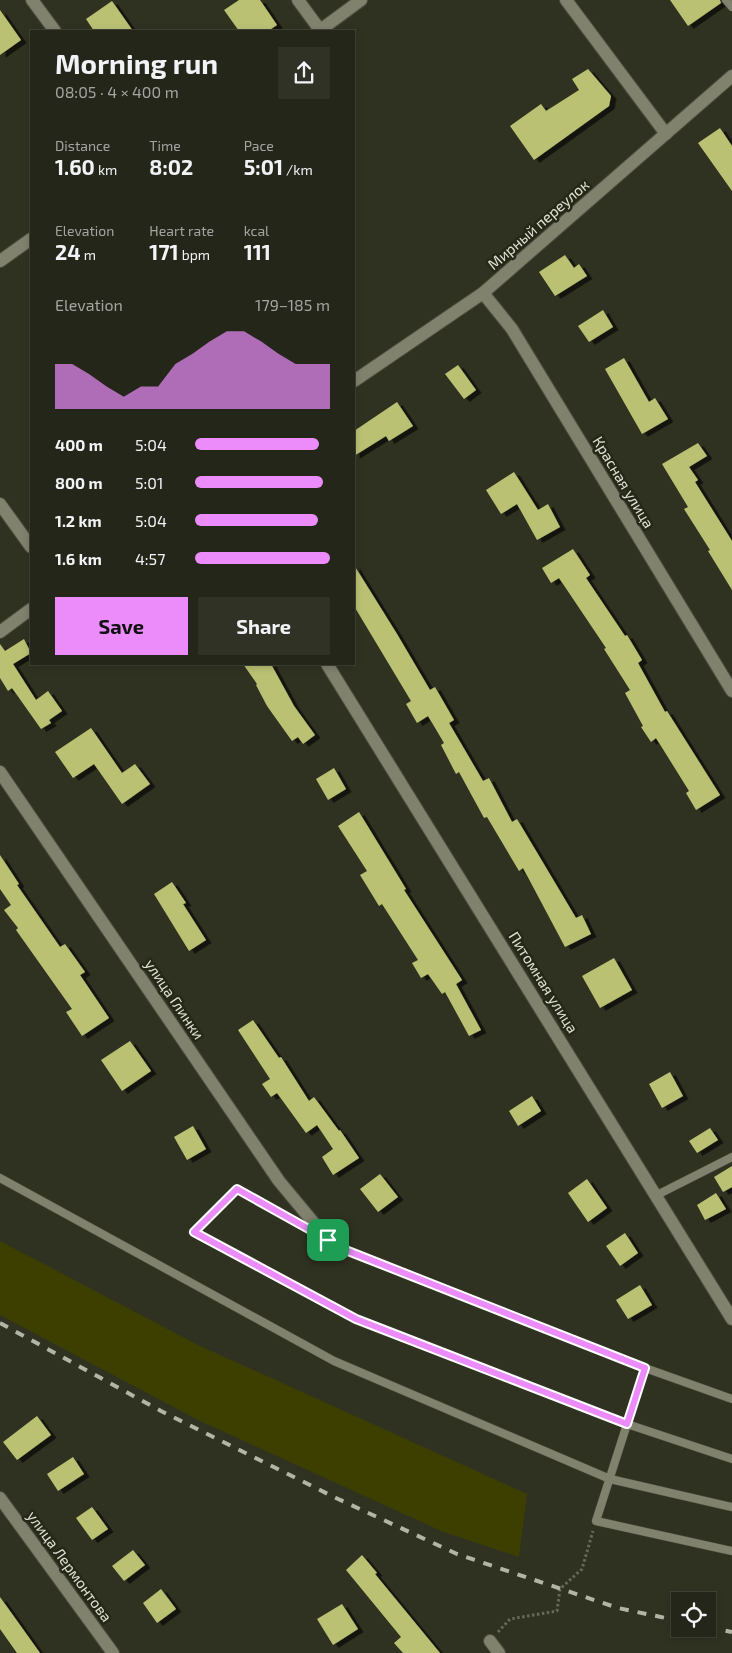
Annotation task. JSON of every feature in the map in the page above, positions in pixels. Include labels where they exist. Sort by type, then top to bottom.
[{"type":"street","points":[[32,0],[54,30]]},
{"type":"street","points":[[298,0],[318,30]]},
{"type":"street","points":[[320,30],[361,0]]},
{"type":"street","points":[[566,0],[666,134]]},
{"type":"street","name":"Мирный переулок","points":[[355,380],[483,293],[732,76]]},
{"type":"street","points":[[0,262],[30,240]]},
{"type":"street","name":"Красная улица","points":[[483,293],[512,329],[732,692]]},
{"type":"street","points":[[0,504],[30,546]]},
{"type":"street","points":[[0,632],[30,610]]},
{"type":"street","name":"Питомная улица","points":[[328,665],[732,1319]]},
{"type":"street","name":"улица Глинки","points":[[0,772],[279,1181],[328,1240]]},
{"type":"street","name":"улица Лермонтова","points":[[0,1498],[113,1653]]},
{"type":"street","points":[[490,1641],[499,1653]]},
{"type":"lane","points":[[726,0],[732,7]]},
{"type":"lane","points":[[657,1195],[732,1157]]},
{"type":"lane","points":[[0,1178],[334,1361],[610,1479],[732,1507]]},
{"type":"lane","points":[[732,1399],[645,1368],[348,1251],[237,1189],[194,1232],[356,1319],[627,1424],[732,1459]]},
{"type":"lane","points":[[645,1368],[596,1521],[732,1551]]},
{"type":"path","points":[[490,1641],[510,1619],[557,1611],[560,1589],[582,1570],[596,1521]]},
{"type":"shaded area","points":[[0,1241],[198,1345],[527,1494],[519,1557],[441,1531],[196,1419],[0,1315]]},
{"type":"building","points":[[239,0],[260,0],[277,25],[270,30],[238,30],[224,10]]},
{"type":"building","points":[[670,0],[720,0],[721,3],[688,26]]},
{"type":"building","points":[[112,1],[132,30],[93,30],[86,19]]},
{"type":"building","points":[[0,10],[21,40],[0,55]]},
{"type":"building","points":[[588,69],[611,96],[609,106],[534,160],[510,126],[541,104],[546,111],[579,90],[572,79]]},
{"type":"building","points":[[720,128],[732,146],[732,191],[698,143]]},
{"type":"building","points":[[565,255],[574,268],[579,264],[587,276],[555,296],[539,272]]},
{"type":"building","points":[[603,310],[613,327],[589,342],[578,326]]},
{"type":"building","points":[[624,358],[649,402],[655,398],[668,419],[642,434],[605,369]]},
{"type":"building","points":[[458,365],[476,390],[464,399],[445,374]]},
{"type":"building","points":[[397,402],[413,426],[389,441],[386,436],[355,455],[355,430]]},
{"type":"building","points":[[698,443],[707,456],[689,467],[698,480],[695,482],[732,541],[732,590],[684,509],[688,507],[662,464]]},
{"type":"building","points":[[514,472],[538,510],[548,504],[560,527],[537,540],[517,504],[501,514],[486,490]]},
{"type":"building","points":[[573,549],[590,575],[586,578],[625,636],[627,635],[642,660],[638,663],[665,712],[667,711],[720,795],[696,810],[686,793],[689,791],[656,738],[651,742],[641,727],[643,726],[625,693],[630,690],[604,649],[606,648],[559,578],[551,583],[542,568]]},
{"type":"building","points":[[355,567],[430,690],[435,687],[454,720],[449,723],[483,781],[489,778],[512,822],[517,819],[576,918],[582,915],[591,934],[565,947],[523,868],[519,871],[487,817],[484,818],[459,772],[456,774],[441,745],[444,743],[428,716],[417,723],[406,704],[411,701],[355,608]]},
{"type":"building","points":[[24,639],[30,654],[13,664],[36,700],[48,691],[62,711],[49,720],[51,723],[41,729],[12,688],[8,691],[0,678],[0,644],[5,651]]},
{"type":"building","points":[[244,665],[272,665],[294,706],[315,735],[303,744],[298,737],[292,741],[267,706],[257,684]]},
{"type":"building","points":[[91,728],[122,773],[135,764],[150,784],[122,804],[94,764],[73,778],[55,752]]},
{"type":"building","points":[[334,768],[346,789],[328,800],[316,779]]},
{"type":"building","points":[[359,812],[406,889],[404,890],[462,980],[456,984],[481,1030],[469,1036],[445,992],[442,994],[428,974],[421,978],[412,963],[418,960],[382,904],[379,906],[360,875],[367,871],[338,826]]},
{"type":"building","points":[[0,855],[19,884],[17,885],[60,947],[65,944],[85,972],[80,975],[109,1018],[82,1036],[66,1012],[72,1009],[4,910],[11,905],[0,889]]},
{"type":"building","points":[[172,882],[186,903],[183,904],[206,940],[189,951],[154,894]]},
{"type":"building","points":[[614,958],[632,990],[600,1008],[582,976]]},
{"type":"building","points":[[253,1020],[279,1058],[281,1057],[309,1101],[314,1097],[359,1158],[333,1175],[322,1157],[333,1149],[317,1125],[306,1133],[277,1093],[271,1097],[262,1084],[270,1079],[238,1030]]},
{"type":"building","points":[[130,1041],[151,1071],[122,1091],[101,1060]]},
{"type":"building","points":[[670,1072],[683,1096],[662,1108],[649,1084]]},
{"type":"building","points":[[532,1096],[541,1111],[518,1126],[509,1111]]},
{"type":"building","points":[[193,1126],[206,1149],[187,1160],[174,1137]]},
{"type":"building","points":[[710,1128],[718,1140],[697,1153],[689,1141]]},
{"type":"building","points":[[732,1166],[732,1187],[723,1192],[714,1177]]},
{"type":"building","points":[[380,1174],[398,1197],[378,1212],[360,1189]]},
{"type":"building","points":[[587,1179],[607,1208],[588,1222],[568,1193]]},
{"type":"building","points":[[716,1193],[726,1209],[705,1220],[697,1205]]},
{"type":"building","points":[[625,1233],[638,1253],[620,1266],[606,1246]]},
{"type":"building","points":[[640,1285],[652,1305],[628,1319],[616,1300]]},
{"type":"building","points":[[37,1416],[51,1435],[17,1460],[3,1442]]},
{"type":"building","points":[[73,1457],[84,1474],[58,1491],[47,1474]]},
{"type":"building","points":[[92,1507],[108,1529],[92,1540],[76,1518]]},
{"type":"building","points":[[133,1550],[145,1565],[124,1581],[112,1566]]},
{"type":"building","points":[[362,1555],[377,1573],[375,1574],[440,1653],[403,1653],[394,1643],[401,1637],[346,1570]]},
{"type":"building","points":[[161,1589],[176,1609],[157,1623],[143,1603]]},
{"type":"building","points":[[0,1597],[40,1653],[17,1653],[0,1629]]},
{"type":"building","points":[[342,1604],[358,1629],[333,1645],[317,1619]]},
{"type":"railway","points":[[0,1323],[161,1411],[336,1498],[457,1554],[618,1608],[671,1619]]},
{"type":"railway","points":[[716,1629],[732,1632]]},
{"type":"route","points":[[237,1189],[328,1240],[348,1251],[645,1368],[627,1424],[356,1319],[194,1232],[237,1189]]}]
